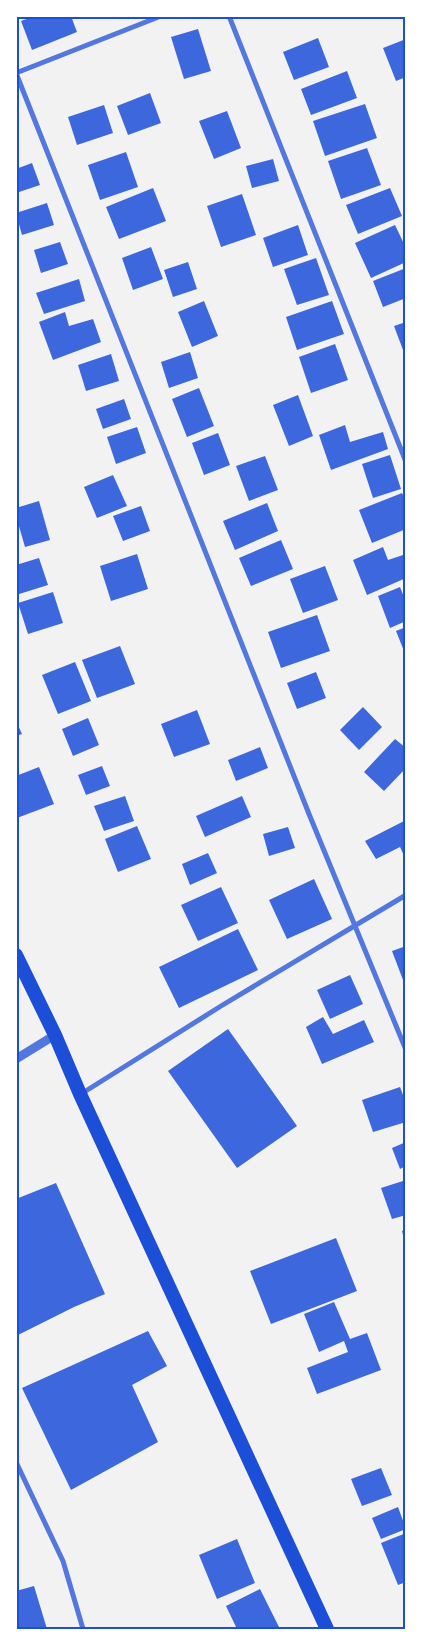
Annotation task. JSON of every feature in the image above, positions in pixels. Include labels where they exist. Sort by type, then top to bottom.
[{"type":"highway","points":[[16,955],[327,1629]]},
{"type":"street","points":[[161,16],[16,73],[406,1050]]},
{"type":"street","points":[[229,16],[406,462]]},
{"type":"street","points":[[80,1094],[220,1006],[406,895]]},
{"type":"street","points":[[16,1059],[55,1036]]},
{"type":"street","points":[[16,1462],[63,1561],[83,1629]]},
{"type":"building","points":[[35,16],[71,16],[77,32],[32,50],[21,21]]},
{"type":"building","points":[[198,29],[211,71],[184,79],[171,37]]},
{"type":"building","points":[[318,38],[329,67],[294,80],[283,52]]},
{"type":"building","points":[[406,39],[406,77],[396,81],[383,48]]},
{"type":"building","points":[[347,71],[357,98],[311,115],[301,89]]},
{"type":"building","points":[[150,93],[161,123],[128,135],[117,106]]},
{"type":"building","points":[[365,104],[377,138],[325,156],[313,121]]},
{"type":"building","points":[[104,105],[113,133],[77,145],[68,117]]},
{"type":"building","points":[[227,111],[241,148],[214,159],[199,121]]},
{"type":"building","points":[[367,148],[381,185],[341,199],[328,161]]},
{"type":"building","points":[[126,152],[138,187],[100,200],[88,165]]},
{"type":"building","points":[[273,159],[279,181],[252,188],[246,166]]},
{"type":"building","points":[[32,163],[40,185],[16,193],[16,169]]},
{"type":"building","points":[[153,188],[166,221],[119,239],[106,207]]},
{"type":"building","points":[[390,188],[402,216],[358,234],[346,205]]},
{"type":"building","points":[[242,194],[256,235],[221,247],[207,206]]},
{"type":"building","points":[[47,203],[54,225],[22,235],[16,213]]},
{"type":"building","points":[[298,225],[308,255],[273,267],[263,238]]},
{"type":"building","points":[[395,225],[406,248],[406,262],[371,278],[355,243]]},
{"type":"building","points":[[60,242],[68,264],[41,273],[34,250]]},
{"type":"building","points":[[151,247],[163,279],[133,290],[122,258]]},
{"type":"building","points":[[316,258],[329,295],[297,305],[284,269]]},
{"type":"building","points":[[188,262],[197,289],[173,297],[164,270]]},
{"type":"building","points":[[406,268],[406,298],[383,307],[373,281]]},
{"type":"building","points":[[79,279],[85,301],[44,314],[36,293]]},
{"type":"building","points":[[204,301],[218,336],[192,347],[178,312]]},
{"type":"building","points":[[332,301],[344,334],[297,350],[286,317]]},
{"type":"building","points":[[65,312],[69,326],[93,319],[101,342],[53,360],[39,322]]},
{"type":"building","points":[[406,322],[406,349],[403,350],[394,326]]},
{"type":"building","points":[[335,344],[348,380],[311,393],[299,357]]},
{"type":"building","points":[[190,352],[198,378],[169,388],[161,362]]},
{"type":"building","points":[[111,354],[119,381],[86,391],[78,365]]},
{"type":"building","points":[[199,388],[214,426],[187,437],[172,399]]},
{"type":"building","points":[[298,395],[313,436],[289,446],[273,405]]},
{"type":"building","points":[[124,399],[131,419],[103,429],[96,409]]},
{"type":"building","points":[[345,425],[350,442],[383,432],[388,449],[331,470],[319,435]]},
{"type":"building","points":[[137,427],[146,453],[116,464],[107,437]]},
{"type":"building","points":[[218,433],[230,465],[204,475],[192,443]]},
{"type":"building","points":[[390,455],[401,489],[373,498],[362,464]]},
{"type":"building","points":[[265,456],[278,490],[249,501],[236,466]]},
{"type":"building","points":[[113,475],[127,506],[97,518],[84,487]]},
{"type":"building","points":[[402,493],[406,501],[406,529],[372,543],[359,510]]},
{"type":"building","points":[[39,501],[50,540],[25,547],[16,516],[16,508]]},
{"type":"building","points":[[267,503],[278,531],[235,550],[223,521]]},
{"type":"building","points":[[141,506],[150,531],[123,541],[113,516]]},
{"type":"building","points":[[281,540],[293,569],[251,586],[239,558]]},
{"type":"building","points":[[383,547],[388,560],[406,554],[406,578],[367,595],[353,560]]},
{"type":"building","points":[[137,554],[148,589],[111,601],[100,566]]},
{"type":"building","points":[[39,558],[48,585],[16,595],[16,565]]},
{"type":"building","points":[[325,566],[338,600],[303,613],[290,579]]},
{"type":"building","points":[[400,587],[406,602],[406,621],[390,628],[378,596]]},
{"type":"building","points":[[53,592],[63,623],[28,634],[18,603]]},
{"type":"building","points":[[317,615],[330,651],[281,668],[268,632]]},
{"type":"building","points":[[406,627],[406,656],[396,631]]},
{"type":"building","points":[[120,646],[135,684],[97,698],[82,660]]},
{"type":"building","points":[[75,662],[91,701],[58,714],[42,675]]},
{"type":"building","points":[[316,672],[326,698],[297,709],[287,683]]},
{"type":"building","points":[[363,707],[382,727],[359,750],[340,730]]},
{"type":"building","points":[[197,710],[210,744],[174,757],[161,724]]},
{"type":"building","points":[[88,718],[99,745],[73,756],[62,729]]},
{"type":"building","points":[[16,721],[22,734],[16,736]]},
{"type":"building","points":[[395,739],[406,748],[406,768],[384,791],[364,772]]},
{"type":"building","points":[[260,747],[268,768],[236,781],[228,760]]},
{"type":"building","points":[[102,766],[110,786],[86,795],[78,775]]},
{"type":"building","points":[[39,767],[54,804],[17,818],[16,776]]},
{"type":"building","points":[[125,796],[134,821],[104,831],[94,806]]},
{"type":"building","points":[[242,796],[251,817],[205,837],[196,816]]},
{"type":"building","points":[[406,820],[406,860],[400,847],[376,859],[365,841]]},
{"type":"building","points":[[137,826],[151,859],[118,872],[105,839]]},
{"type":"building","points":[[288,827],[295,848],[269,856],[263,834]]},
{"type":"building","points":[[208,853],[217,873],[190,885],[182,864]]},
{"type":"building","points":[[314,879],[332,919],[287,939],[269,900]]},
{"type":"building","points":[[221,887],[238,923],[198,941],[181,905]]},
{"type":"building","points":[[238,929],[258,970],[179,1008],[159,967]]},
{"type":"building","points":[[406,946],[406,979],[403,980],[392,951]]},
{"type":"building","points":[[350,975],[363,1004],[330,1019],[317,990]]},
{"type":"building","points":[[323,1017],[333,1034],[364,1020],[374,1042],[322,1064],[306,1027]]},
{"type":"building","points":[[228,1029],[297,1126],[237,1168],[168,1071]]},
{"type":"building","points":[[400,1087],[406,1103],[406,1122],[373,1132],[362,1100]]},
{"type":"building","points":[[406,1142],[406,1166],[400,1169],[392,1148]]},
{"type":"building","points":[[406,1180],[406,1215],[392,1219],[381,1188]]},
{"type":"building","points":[[56,1183],[105,1294],[16,1336],[16,1199]]},
{"type":"building","points":[[406,1229],[406,1243],[405,1243],[402,1231]]},
{"type":"building","points":[[336,1238],[357,1291],[271,1324],[250,1271]]},
{"type":"building","points":[[334,1302],[350,1339],[367,1333],[381,1370],[317,1394],[307,1368],[348,1352],[344,1341],[319,1352],[304,1314]]},
{"type":"building","points":[[148,1331],[167,1366],[132,1385],[158,1442],[71,1490],[22,1388]]},
{"type":"building","points":[[381,1468],[392,1495],[362,1506],[351,1479]]},
{"type":"building","points":[[398,1507],[406,1529],[381,1539],[372,1518]]},
{"type":"building","points":[[406,1533],[406,1582],[398,1585],[381,1543]]},
{"type":"building","points":[[237,1539],[255,1583],[217,1599],[199,1555]]},
{"type":"building","points":[[34,1586],[47,1629],[16,1629],[16,1591]]},
{"type":"building","points":[[260,1589],[280,1629],[237,1629],[226,1606]]}]
